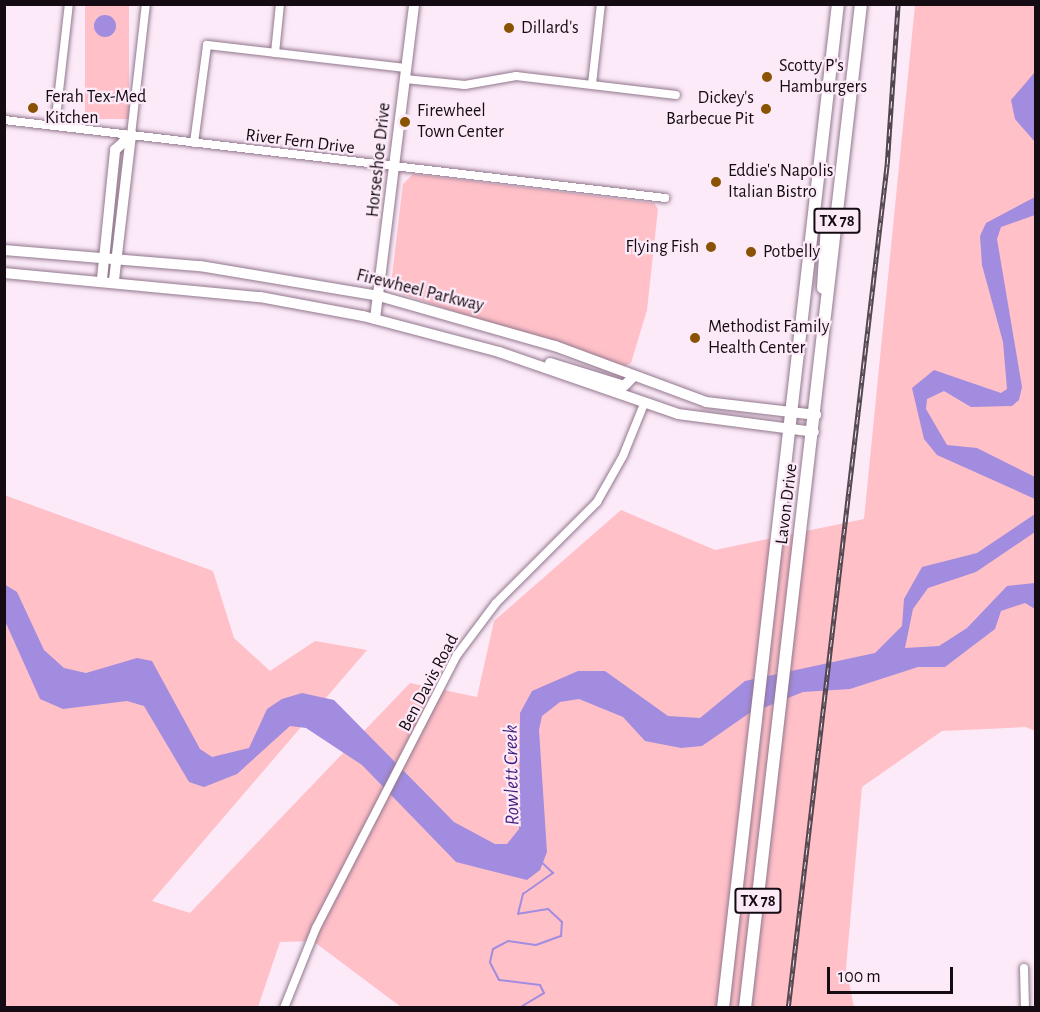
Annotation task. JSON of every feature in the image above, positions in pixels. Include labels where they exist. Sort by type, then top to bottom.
[{"type":"main road","name":"Horseshoe Drive","points":[[375,319],[414,4]]},
{"type":"main road","name":"Lavon Drive","points":[[723,1008],[838,4]]},
{"type":"main road","name":"Lavon Drive","points":[[745,1008],[816,415],[861,4]]},
{"type":"main road","points":[[102,279],[115,150],[132,135]]},
{"type":"main road","points":[[114,280],[132,135]]},
{"type":"main road","points":[[815,213],[827,225],[822,286],[827,307]]},
{"type":"main road","name":"Firewheel Parkway","points":[[4,250],[250,273],[379,296],[533,340],[706,402],[816,415]]},
{"type":"main road","name":"Firewheel Parkway","points":[[4,273],[114,280],[261,297],[375,319],[499,352],[644,404],[713,422],[814,432]]},
{"type":"main road","points":[[499,352],[624,386],[633,377]]},
{"type":"street","points":[[55,126],[69,4]]},
{"type":"street","points":[[132,135],[146,4]]},
{"type":"street","points":[[275,53],[280,4]]},
{"type":"street","points":[[592,84],[601,4]]},
{"type":"street","points":[[194,143],[207,45],[275,53],[465,85],[516,76],[676,95]]},
{"type":"street","name":"River Fern Drive","points":[[4,120],[395,168],[665,198]]},
{"type":"street","name":"Ben Davis Road","points":[[284,1008],[316,927],[412,747],[457,656],[485,617],[597,502],[624,456],[644,404]]},
{"type":"street","points":[[1024,968],[1025,1008]]},
{"type":"shaded area","points":[[85,5],[129,5],[129,119],[85,119]]},
{"type":"shaded area","points":[[915,5],[1035,5],[1035,731],[1026,727],[942,731],[862,787],[846,968],[854,1007],[401,1007],[313,941],[280,942],[258,1007],[5,1007],[4,495],[213,571],[234,638],[270,671],[315,641],[367,650],[152,901],[190,913],[410,683],[477,697],[494,621],[621,510],[715,550],[864,519]]},
{"type":"shaded area","points":[[105,15],[113,18],[116,26],[113,34],[105,37],[97,34],[94,26],[97,18]]},
{"type":"shaded area","points":[[1035,72],[1035,142],[1015,119],[1011,100]]},
{"type":"shaded area","points":[[413,174],[654,203],[658,209],[647,310],[631,363],[623,367],[396,292],[391,285],[403,184]]},
{"type":"shaded area","points":[[1035,197],[1035,215],[1001,227],[997,239],[1022,387],[1019,400],[1012,406],[971,407],[944,391],[927,399],[926,409],[947,445],[977,448],[1035,477],[1035,499],[937,455],[924,439],[912,388],[934,370],[1001,393],[1007,389],[1003,342],[982,265],[980,236],[986,223]]},
{"type":"shaded area","points":[[1035,514],[1035,532],[976,572],[928,588],[913,609],[905,648],[939,646],[967,628],[1007,586],[1035,583],[1035,609],[1025,603],[1001,611],[995,629],[945,667],[918,667],[850,689],[803,692],[748,714],[702,746],[681,748],[645,741],[623,717],[579,699],[560,702],[542,716],[539,730],[547,852],[540,870],[527,880],[456,862],[362,765],[306,728],[290,726],[237,774],[204,787],[189,782],[144,706],[127,701],[63,709],[40,699],[5,621],[4,584],[17,592],[44,650],[64,668],[86,673],[137,658],[152,661],[200,749],[212,757],[249,748],[267,709],[282,699],[302,693],[334,700],[454,822],[495,844],[507,844],[519,829],[520,713],[532,691],[578,671],[605,671],[668,716],[700,718],[745,681],[875,653],[902,626],[904,599],[922,567],[977,553]]},
{"type":"waterway","points":[[519,1008],[544,993],[540,985],[499,980],[490,962],[493,949],[508,941],[536,945],[561,936],[562,922],[548,909],[518,914],[523,894],[553,873],[541,862]]},
{"type":"railway","points":[[788,1008],[887,164],[898,4]]},
{"type":"place","name":"Dillard's","points":[[509,28]]},
{"type":"place","name":"Scotty P's Hamburgers","points":[[767,77]]},
{"type":"place","name":"Ferah Tex-Med Kitchen","points":[[33,108]]},
{"type":"place","name":"Dickey's Barbecue Pit","points":[[766,109]]},
{"type":"place","name":"Firewheel Town Center","points":[[405,122]]},
{"type":"place","name":"Eddie's Napolis Italian Bistro","points":[[716,182]]},
{"type":"place","name":"Flying Fish","points":[[711,247]]},
{"type":"place","name":"Potbelly","points":[[751,252]]},
{"type":"place","name":"Methodist Family Health Center","points":[[695,338]]},
{"type":"water label","name":"Rowlett Creek","points":[[512,775]]}]
